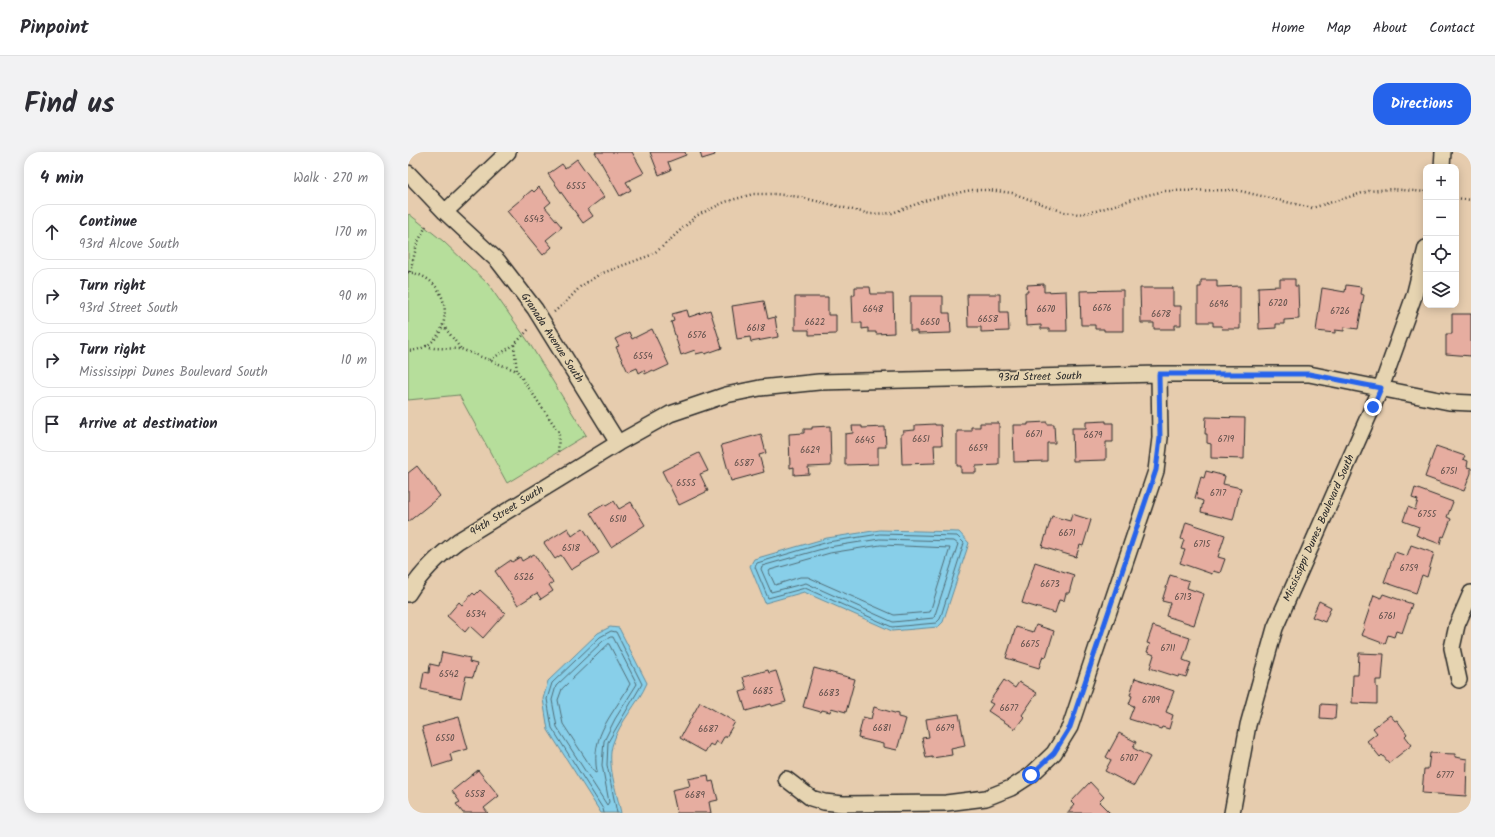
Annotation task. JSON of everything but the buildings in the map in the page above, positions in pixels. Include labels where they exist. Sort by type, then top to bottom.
[{"type":"street","points":[[445,212],[508,152]]},
{"type":"street","points":[[1442,164],[1443,152]]},
{"type":"street","name":"Granada Avenue South","points":[[408,173],[445,212],[498,261],[535,309],[618,443]]},
{"type":"street","name":"Mississippi Dunes Boulevard South","points":[[1232,813],[1248,725],[1275,628],[1381,388],[1414,296],[1423,260]]},
{"type":"street","points":[[786,779],[811,798],[824,802],[843,804],[946,803],[986,798],[1011,788],[1031,775],[1054,753],[1070,727],[1156,470],[1160,438],[1159,374]]},
{"type":"street","name":"93rd Street South","points":[[618,443],[670,414],[726,395],[760,388],[819,382],[1159,374],[1309,374],[1449,402],[1471,402]]},
{"type":"street","name":"94th Street South","points":[[408,594],[417,580],[437,559],[458,541],[618,443]]},
{"type":"street","points":[[1459,680],[1452,648],[1457,625],[1471,593]]},
{"type":"path","points":[[554,312],[580,287],[600,274],[650,255],[656,251],[696,216],[725,202],[753,194],[775,194],[800,197],[870,214],[892,213],[930,199],[971,190],[988,190],[1012,193],[1064,212],[1079,214],[1096,211],[1142,196],[1165,191],[1236,190],[1312,208],[1370,191],[1391,189],[1423,192]]},
{"type":"path","points":[[1459,198],[1471,200]]},
{"type":"path","points":[[408,351],[426,346],[436,337],[443,325],[445,312],[443,299],[437,287],[428,279],[416,273],[409,272],[417,244],[427,224]]},
{"type":"path","points":[[443,325],[461,349]]},
{"type":"path","points":[[490,360],[514,345],[532,326]]},
{"type":"path","points":[[514,345],[516,371]]},
{"type":"path","points":[[426,346],[434,348],[461,349],[516,371],[522,377],[559,432],[558,455]]},
{"type":"green space","points":[[409,214],[443,241],[488,284],[528,341],[586,435],[507,483],[459,395],[408,400]]},
{"type":"water","points":[[880,530],[959,532],[969,543],[943,622],[938,627],[892,631],[804,592],[765,603],[750,566],[754,559],[827,538]]},
{"type":"water","points":[[610,627],[619,628],[647,683],[620,727],[611,751],[611,768],[621,813],[601,813],[548,730],[543,699],[548,681],[598,633]]},
{"type":"route","points":[[1031,775],[1054,753],[1070,727],[1156,470],[1160,438],[1159,374],[1309,374],[1381,388],[1373,407]]}]
